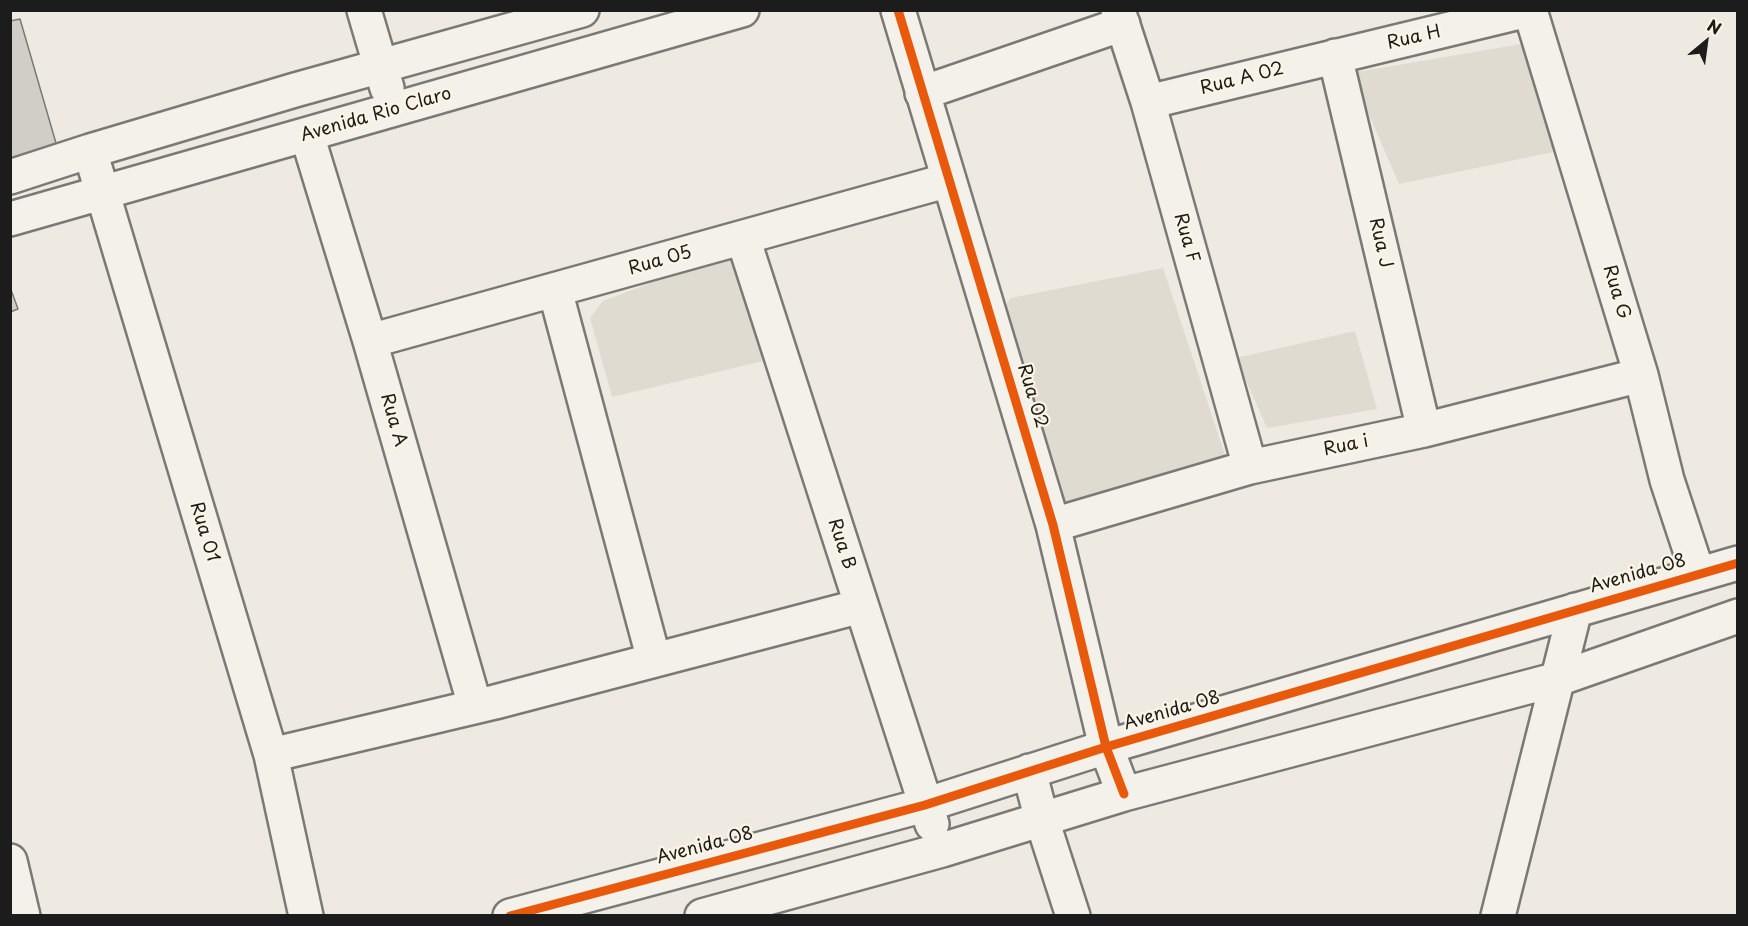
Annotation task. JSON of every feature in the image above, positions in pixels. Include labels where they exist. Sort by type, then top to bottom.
[{"type":"street","points":[[364,10],[393,110]]},
{"type":"street","points":[[10,177],[295,90],[381,68],[582,10]]},
{"type":"street","name":"Avenida Rio Claro","points":[[10,219],[742,10]]},
{"type":"street","name":"Rua 02","points":[[897,10],[1053,525],[1106,747],[1124,794]]},
{"type":"street","name":"Rua H","points":[[1335,56],[1529,10]]},
{"type":"street","name":"Rua G","points":[[1529,10],[1641,375],[1667,480],[1698,574]]},
{"type":"street","points":[[922,93],[1121,17]]},
{"type":"street","name":"Rua F","points":[[1121,17],[1148,102],[1250,467]]},
{"type":"street","name":"Rua A 02","points":[[1148,102],[1335,56]]},
{"type":"street","name":"Rua J","points":[[1335,56],[1424,430]]},
{"type":"street","name":"Rua A","points":[[307,135],[370,341],[476,706]]},
{"type":"street","name":"Rua 01","points":[[90,151],[271,755],[306,915]]},
{"type":"street","name":"Rua 05","points":[[370,341],[949,180]]},
{"type":"street","name":"Rua B","points":[[743,238],[925,805],[942,850]]},
{"type":"street","points":[[555,290],[654,660]]},
{"type":"street","name":"Rua i","points":[[1053,525],[1250,467],[1424,430],[1641,375]]},
{"type":"street","name":"Avenida 08","points":[[510,915],[925,805],[1106,747],[1737,563]]},
{"type":"street","points":[[271,755],[476,706],[861,606]]},
{"type":"street","points":[[1498,915],[1575,610]]},
{"type":"street","points":[[702,915],[942,850],[1124,794],[1558,679],[1737,616]]},
{"type":"street","points":[[1029,771],[1042,820],[1073,915]]},
{"type":"street","points":[[10,861],[23,915]]},
{"type":"shaded area","points":[[1521,44],[1558,151],[1399,184],[1351,73]]},
{"type":"shaded area","points":[[738,250],[768,360],[612,397],[590,318],[603,301]]},
{"type":"shaded area","points":[[1163,268],[1225,455],[1061,504],[1000,312],[1011,298]]},
{"type":"shaded area","points":[[1355,331],[1377,409],[1267,428],[1236,358]]},
{"type":"building","points":[[20,19],[58,150],[10,163],[10,21]]},
{"type":"building","points":[[10,287],[18,309],[10,312]]},
{"type":"cycle path","points":[[898,10],[1053,525],[1106,747],[1124,794]]},
{"type":"cycle path","points":[[510,916],[925,805],[1106,747],[1738,563]]}]
